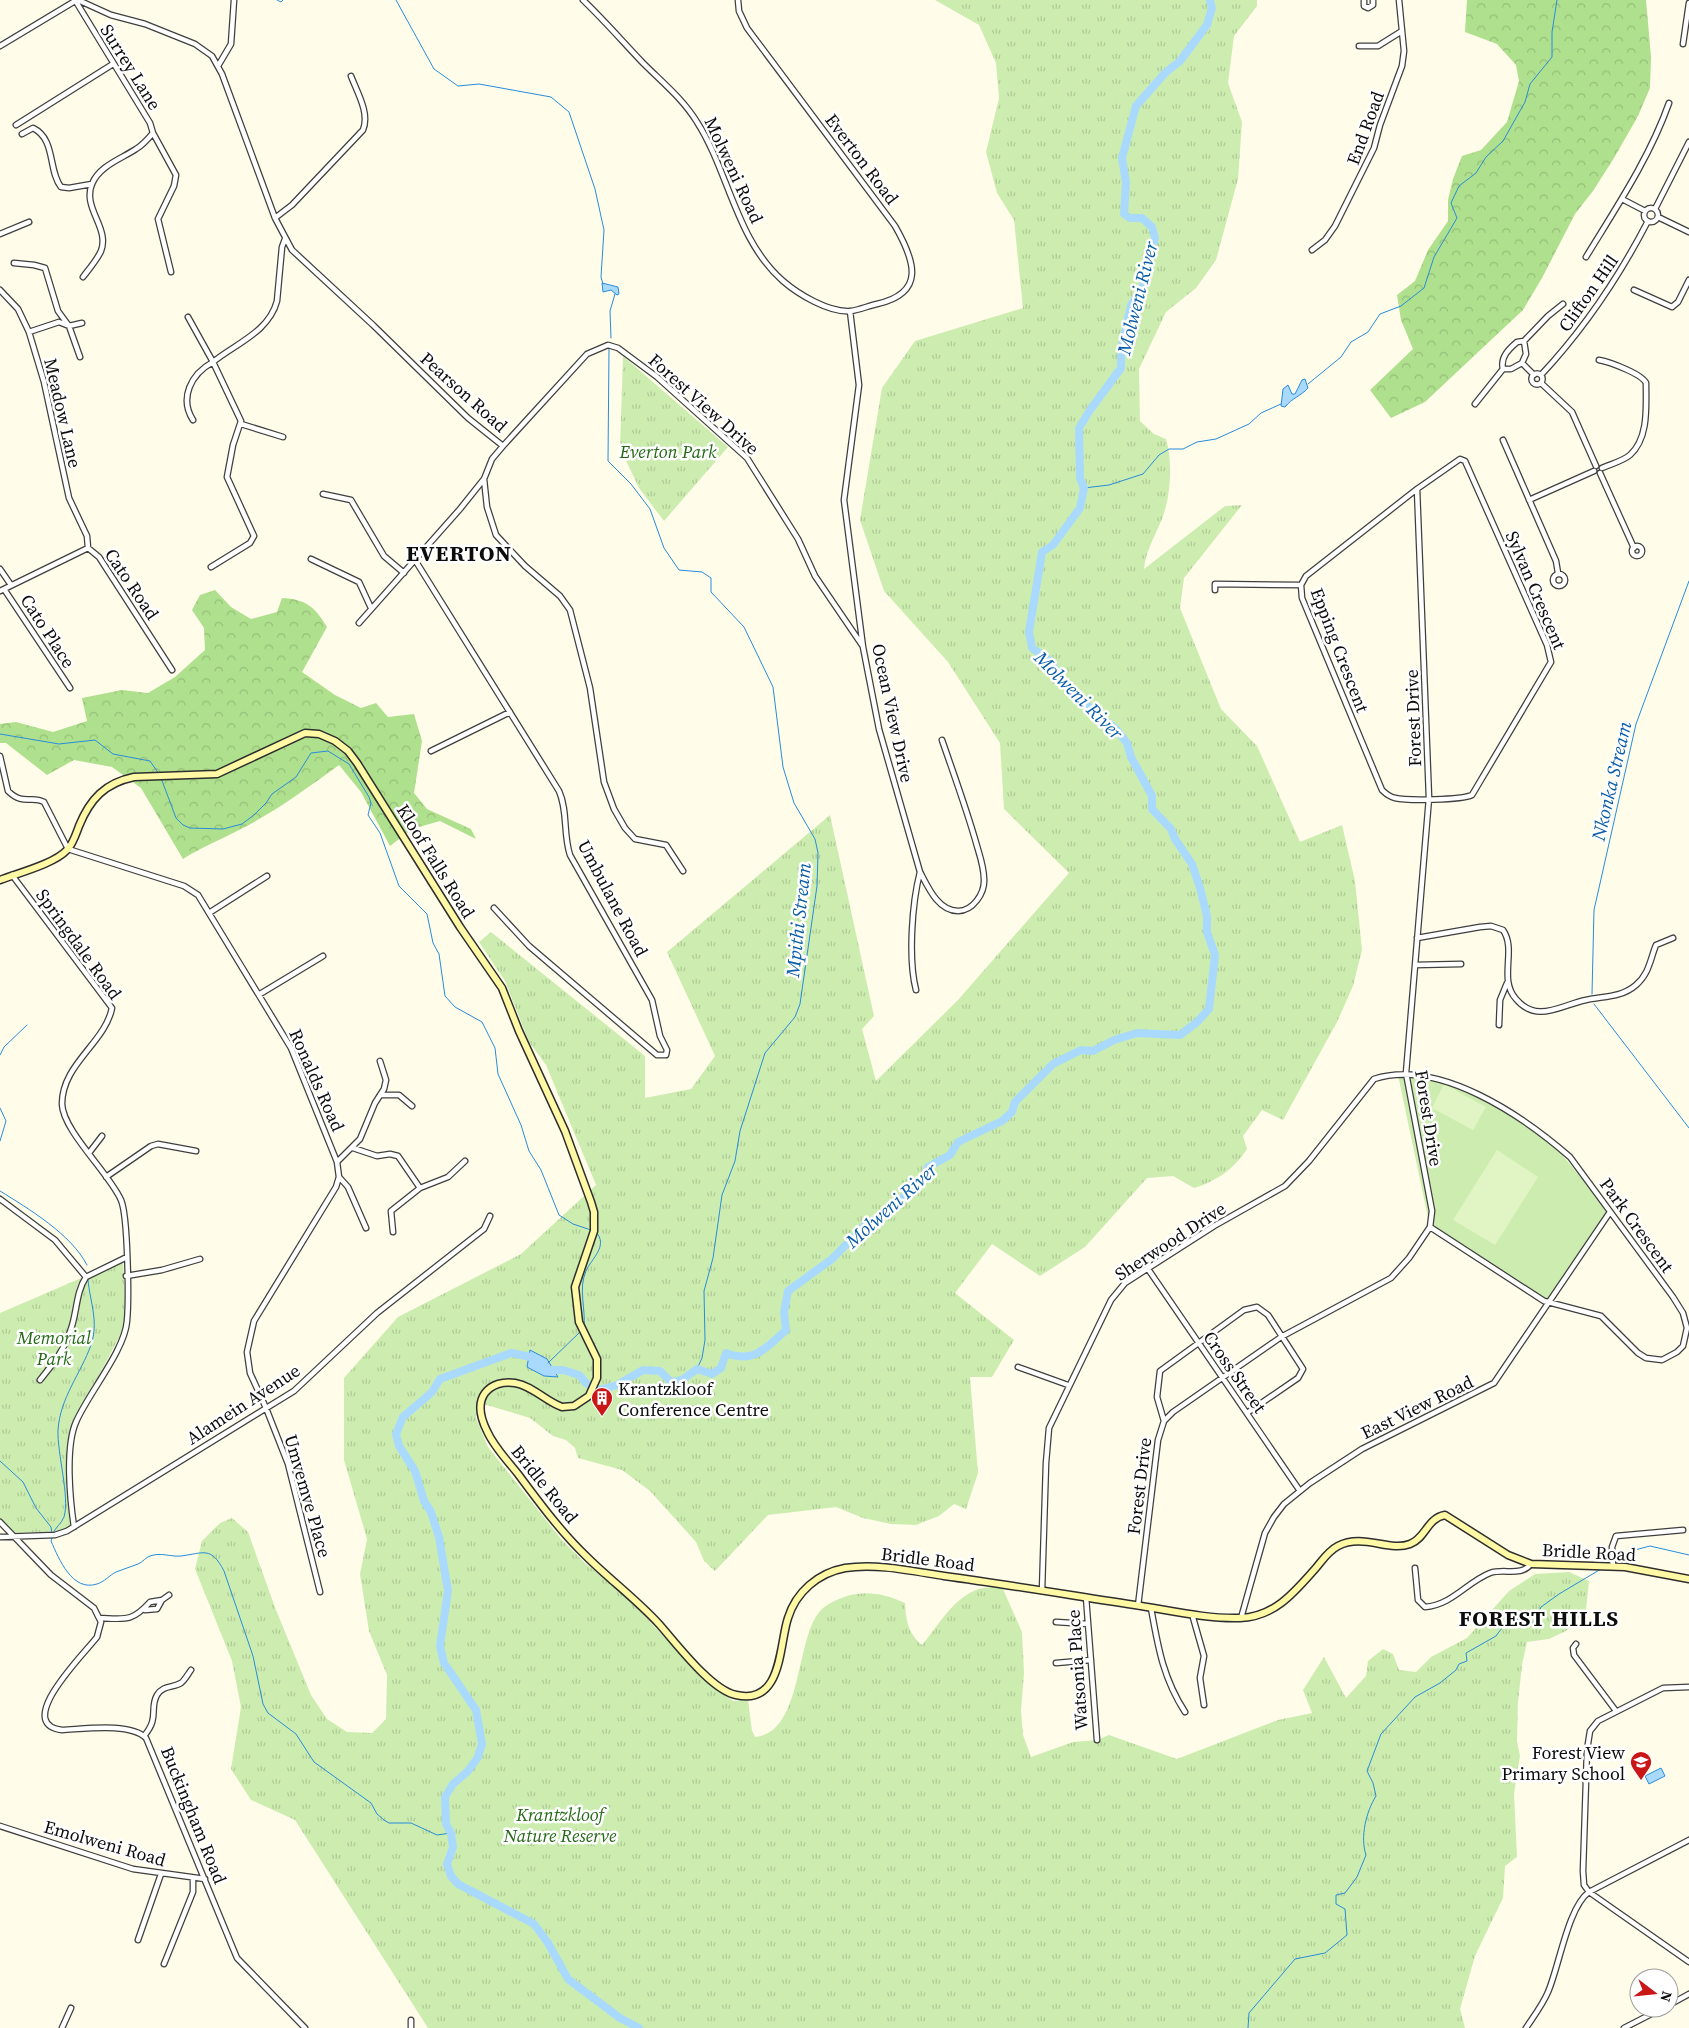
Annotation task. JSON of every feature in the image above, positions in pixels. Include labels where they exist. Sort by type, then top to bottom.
[{"type":"main road","name":"Kloof Falls Road","points":[[68,849],[86,809],[101,791],[127,778],[217,774],[305,733],[319,734],[335,741],[348,751],[455,919],[498,980],[565,1131],[594,1212],[594,1231],[575,1286],[582,1330],[593,1348],[598,1365]]},
{"type":"main road","points":[[0,880],[54,859],[68,849]]},
{"type":"main road","name":"Bridle Road","points":[[598,1365],[594,1388],[579,1403],[562,1407],[524,1385],[502,1383],[492,1387],[484,1395],[481,1412],[486,1430],[496,1448],[561,1529],[588,1558],[650,1614],[705,1674],[732,1695],[745,1696],[754,1694],[771,1681],[779,1666],[787,1621],[794,1603],[812,1583],[830,1572],[847,1568],[879,1568],[1192,1614],[1241,1618],[1262,1614],[1280,1604],[1299,1588],[1324,1557],[1339,1546],[1359,1541],[1402,1546],[1412,1544],[1435,1518],[1442,1515],[1448,1516],[1508,1555],[1531,1564],[1613,1566],[1689,1579]]},
{"type":"street","points":[[0,46],[76,0],[111,15],[145,24],[195,44],[209,53],[218,66],[231,44],[234,0]]},
{"type":"street","name":"Surrey Lane","points":[[76,0],[150,123],[153,133],[138,148],[103,169],[92,184]]},
{"type":"street","name":"Molweni Road","points":[[583,0],[675,94],[696,120],[722,171],[748,233],[758,253],[769,267],[783,281],[804,295],[834,309],[850,311]]},
{"type":"street","name":"Everton Road","points":[[738,0],[747,28],[895,226],[908,253],[912,278],[903,295],[889,302],[850,311]]},
{"type":"street","points":[[1364,0],[1364,6],[1368,8],[1373,5],[1373,0]]},
{"type":"street","name":"End Road","points":[[1312,250],[1325,240],[1335,226],[1368,164],[1383,113],[1402,66],[1402,31],[1399,0]]},
{"type":"street","points":[[1683,44],[1689,3]]},
{"type":"street","points":[[1359,46],[1378,46],[1402,31]]},
{"type":"street","points":[[16,126],[113,64]]},
{"type":"street","name":"Pearson Road","points":[[218,66],[275,218],[295,254],[373,325],[468,418],[503,446],[492,459],[484,479],[359,623]]},
{"type":"street","points":[[275,218],[292,205],[363,130],[365,121],[363,106],[351,76]]},
{"type":"street","points":[[1586,257],[1622,199],[1663,120],[1669,103]]},
{"type":"street","points":[[22,134],[34,128],[40,133],[51,153],[55,176],[61,187],[69,188],[92,184],[89,200],[102,240],[100,253],[83,276]]},
{"type":"street","points":[[153,133],[176,175],[174,186],[158,219],[171,272]]},
{"type":"street","points":[[1689,142],[1655,209],[1658,217],[1689,232]]},
{"type":"street","points":[[1622,199],[1645,211]]},
{"type":"street","points":[[1645,211],[1650,208],[1655,209]]},
{"type":"street","points":[[1645,211],[1645,218],[1648,221],[1655,221],[1658,217]]},
{"type":"street","name":"Clifton Hill","points":[[1541,375],[1576,336],[1629,258],[1648,221]]},
{"type":"street","points":[[0,234],[29,222]]},
{"type":"street","points":[[193,420],[187,406],[189,388],[197,374],[259,330],[274,310],[277,301],[281,252],[285,239]]},
{"type":"street","points":[[14,264],[34,264],[45,268],[58,310],[69,326],[80,357]]},
{"type":"street","points":[[1634,290],[1672,307],[1678,302],[1689,280]]},
{"type":"street","name":"Meadow Lane","points":[[0,290],[18,309],[29,332],[44,382],[68,498],[87,536],[88,548]]},
{"type":"street","points":[[1503,369],[1501,365],[1505,354],[1517,342],[1524,341],[1548,316],[1563,304]]},
{"type":"street","name":"Ocean View Drive","points":[[850,311],[859,385],[844,500],[864,647],[879,729],[920,872],[932,892],[951,911],[967,909],[984,889],[982,866],[971,825],[942,740]]},
{"type":"street","points":[[188,317],[213,362],[241,424],[283,437]]},
{"type":"street","points":[[29,332],[59,322],[69,326],[82,323]]},
{"type":"street","points":[[1475,404],[1503,369],[1515,368],[1522,363],[1526,354],[1524,341]]},
{"type":"street","name":"Forest View Drive","points":[[503,446],[586,354],[608,345],[618,348],[657,376],[747,458],[798,539],[815,576],[864,647]]},
{"type":"street","points":[[1529,500],[1595,469],[1601,471],[1626,458],[1634,450],[1644,426],[1646,383],[1643,378],[1633,373],[1599,360]]},
{"type":"street","points":[[1522,363],[1534,375],[1541,375],[1541,383]]},
{"type":"street","points":[[1534,375],[1532,378],[1534,383],[1541,383],[1572,412],[1595,469]]},
{"type":"street","points":[[211,567],[250,543],[254,536],[227,477],[235,437],[241,424]]},
{"type":"street","points":[[1503,440],[1556,562],[1558,573]]},
{"type":"street","name":"Sylvan Crescent","points":[[1417,489],[1462,459],[1547,645],[1551,662],[1477,789],[1467,797],[1429,798]]},
{"type":"street","points":[[1601,471],[1634,548]]},
{"type":"street","points":[[484,479],[489,515],[496,535],[525,566],[560,596],[570,610],[590,688],[604,782],[614,809],[625,828],[636,839],[666,846],[683,871]]},
{"type":"street","name":"Epping Crescent","points":[[1417,489],[1306,576],[1300,585],[1302,598],[1378,785],[1386,794],[1396,798],[1429,798]]},
{"type":"street","name":"Forest Drive","points":[[1138,1606],[1157,1450],[1164,1421],[1173,1412],[1281,1337],[1391,1278],[1409,1258],[1430,1226],[1432,1211],[1406,1073],[1429,798],[1417,489]]},
{"type":"street","points":[[323,494],[351,500],[384,556],[404,573]]},
{"type":"street","name":"Cato Road","points":[[2,590],[88,548],[99,557],[172,670]]},
{"type":"street","points":[[311,559],[358,582],[371,608]]},
{"type":"street","name":"Umbulane Road","points":[[415,560],[559,791],[563,803],[566,839],[570,855],[652,1000],[666,1054],[657,1054],[567,979],[529,946],[494,908]]},
{"type":"street","points":[[0,569],[10,585]]},
{"type":"street","points":[[1214,590],[1215,584],[1300,585]]},
{"type":"street","name":"Cato Place","points":[[2,590],[70,688]]},
{"type":"street","points":[[431,752],[510,712]]},
{"type":"street","points":[[0,756],[8,791],[22,800],[39,800],[44,802],[68,849]]},
{"type":"street","name":"Ronalds Road","points":[[68,849],[192,889],[260,994],[297,1060],[337,1162],[339,1177]]},
{"type":"street","points":[[916,990],[912,963],[915,900],[920,872]]},
{"type":"street","name":"Springdale Road","points":[[12,875],[112,1008],[108,1020],[71,1074],[64,1090],[62,1102],[64,1115],[106,1177],[122,1205],[126,1276],[126,1327],[73,1431],[70,1455],[74,1527]]},
{"type":"street","points":[[209,913],[267,876]]},
{"type":"street","points":[[1417,938],[1480,927],[1498,928],[1506,935],[1508,943],[1508,981],[1516,1000],[1530,1010],[1540,1012],[1556,1011],[1588,999],[1608,998],[1634,987],[1648,972],[1656,945],[1673,938]]},
{"type":"street","points":[[260,994],[322,956]]},
{"type":"street","points":[[1415,965],[1461,964]]},
{"type":"street","points":[[1499,1025],[1500,1000],[1508,981]]},
{"type":"street","points":[[337,1162],[353,1148],[364,1130],[374,1103],[380,1095],[386,1080],[380,1061]]},
{"type":"street","name":"Park Crescent","points":[[1406,1073],[1446,1081],[1523,1120],[1570,1157],[1683,1313],[1687,1328],[1682,1346],[1677,1352],[1662,1360],[1646,1358],[1638,1354],[1601,1316],[1548,1304],[1430,1226]]},
{"type":"street","name":"Sherwood Drive","points":[[1042,1591],[1048,1436],[1052,1418],[1111,1300],[1125,1283],[1214,1226],[1285,1186],[1309,1161],[1374,1079],[1406,1073]]},
{"type":"street","points":[[380,1095],[399,1095],[412,1106]]},
{"type":"street","points":[[90,1153],[102,1136]]},
{"type":"street","points":[[106,1177],[151,1146],[158,1144],[196,1151]]},
{"type":"street","points":[[353,1148],[377,1156],[390,1154],[398,1156],[420,1188]]},
{"type":"street","points":[[393,1232],[390,1211],[420,1188],[448,1177],[465,1161]]},
{"type":"street","points":[[266,1408],[248,1364],[249,1338],[254,1321],[326,1205],[339,1177],[348,1187],[366,1228]]},
{"type":"street","points":[[0,1199],[55,1240],[86,1277]]},
{"type":"street","name":"East View Road","points":[[1241,1618],[1268,1525],[1284,1504],[1362,1449],[1494,1383],[1610,1212]]},
{"type":"street","name":"Alamein Avenue","points":[[0,1537],[13,1535],[53,1535],[74,1527],[305,1383],[350,1336],[480,1233],[488,1223],[490,1216]]},
{"type":"street","points":[[40,1380],[64,1348],[76,1310],[80,1287],[86,1277],[125,1258]]},
{"type":"street","points":[[126,1276],[162,1270],[200,1259]]},
{"type":"street","name":"Cross Street","points":[[1148,1269],[1300,1491]]},
{"type":"street","points":[[1164,1421],[1156,1397],[1160,1371],[1244,1310],[1257,1307],[1268,1315],[1300,1363],[1302,1373],[1247,1413]]},
{"type":"street","points":[[1018,1367],[1068,1386]]},
{"type":"street","name":"Umvemve Place","points":[[266,1408],[288,1464],[320,1592]]},
{"type":"street","points":[[0,1522],[51,1575],[94,1608],[100,1618],[124,1619],[145,1610],[157,1609],[162,1600],[169,1595]]},
{"type":"street","points":[[1613,1566],[1612,1547],[1616,1536],[1683,1530]]},
{"type":"street","points":[[1414,1568],[1418,1600],[1424,1607],[1454,1597],[1490,1574],[1522,1571],[1531,1564]]},
{"type":"street","name":"Watsonia Place","points":[[1086,1598],[1096,1740]]},
{"type":"street","points":[[145,1610],[150,1602],[162,1600]]},
{"type":"street","points":[[1151,1608],[1163,1670],[1171,1690],[1185,1712]]},
{"type":"street","points":[[1192,1614],[1204,1656],[1200,1678],[1204,1705]]},
{"type":"street","name":"Buckingham Road","points":[[100,1618],[100,1630],[97,1638],[50,1695],[44,1709],[45,1717],[51,1726],[59,1730],[125,1728],[139,1732],[144,1736],[153,1751],[237,1958],[305,2028]]},
{"type":"street","points":[[1056,1622],[1088,1624]]},
{"type":"street","points":[[1576,1644],[1573,1648],[1574,1656],[1616,1711]]},
{"type":"street","points":[[1056,1663],[1091,1660]]},
{"type":"street","points":[[144,1736],[153,1724],[155,1701],[158,1693],[168,1686],[179,1684],[192,1670]]},
{"type":"street","points":[[1689,1687],[1664,1688],[1616,1711],[1593,1726],[1588,1739],[1582,1871],[1584,1885],[1588,1892],[1689,1962]]},
{"type":"street","name":"Emolweni Road","points":[[0,1826],[106,1861],[161,1874],[205,1879]]},
{"type":"street","points":[[1526,2028],[1548,1994],[1575,1912],[1582,1898],[1588,1892],[1689,1840]]},
{"type":"street","points":[[138,1940],[161,1874]]},
{"type":"street","points":[[164,1964],[193,1892],[193,1878]]},
{"type":"street","points":[[62,2028],[71,2008]]},
{"type":"street","points":[[1624,2028],[1644,2018]]},
{"type":"street","points":[[411,2020],[411,2028]]},
{"type":"green space","name":"Krantzkloof Nature Reserve","points":[[935,0],[1257,0],[1257,6],[1234,36],[1228,83],[1242,122],[1238,179],[1216,260],[1196,288],[1166,312],[1139,369],[1140,421],[1154,434],[1166,439],[1170,464],[1170,481],[1166,506],[1145,561],[1144,569],[1225,506],[1242,505],[1184,578],[1180,608],[1221,709],[1257,746],[1300,842],[1342,825],[1355,881],[1362,950],[1353,986],[1337,1022],[1283,1120],[1262,1110],[1243,1136],[1247,1149],[1231,1168],[1210,1182],[1194,1188],[1173,1176],[1147,1178],[1085,1247],[1040,1276],[992,1244],[955,1293],[1014,1340],[992,1377],[970,1377],[978,1473],[966,1509],[954,1504],[939,1516],[916,1525],[891,1524],[863,1518],[836,1507],[768,1515],[715,1571],[704,1561],[696,1542],[650,1491],[622,1470],[578,1458],[575,1448],[566,1440],[553,1436],[530,1418],[477,1402],[476,1418],[488,1447],[561,1539],[585,1563],[627,1597],[702,1678],[733,1701],[748,1700],[752,1731],[755,1737],[771,1732],[782,1720],[790,1703],[812,1624],[820,1611],[832,1602],[854,1594],[876,1594],[891,1597],[905,1603],[906,1615],[911,1631],[922,1645],[947,1613],[966,1595],[989,1587],[1003,1589],[1022,1632],[1024,1673],[1021,1711],[1023,1735],[1031,1757],[1073,1742],[1097,1740],[1109,1735],[1177,1759],[1278,1720],[1312,1713],[1303,1690],[1324,1657],[1346,1698],[1366,1676],[1368,1661],[1383,1649],[1393,1654],[1399,1670],[1416,1672],[1431,1657],[1467,1638],[1509,1591],[1535,1574],[1569,1572],[1589,1581],[1586,1610],[1566,1631],[1549,1639],[1527,1642],[1522,1665],[1518,1702],[1517,1742],[1520,1756],[1514,1794],[1517,1857],[1505,1866],[1503,1898],[1475,1956],[1460,2009],[1465,2028],[428,2028],[295,1820],[251,1800],[231,1769],[241,1707],[232,1661],[195,1569],[202,1541],[220,1523],[232,1518],[248,1532],[276,1610],[311,1695],[327,1719],[347,1732],[372,1733],[386,1719],[387,1675],[369,1631],[360,1574],[367,1539],[344,1460],[344,1378],[398,1317],[521,1254],[596,1185],[546,1065],[529,1042],[505,981],[479,942],[491,932],[645,1056],[645,1098],[691,1089],[715,1056],[667,952],[830,815],[874,1016],[862,1029],[876,1081],[958,1000],[1069,873],[1004,809],[1000,743],[948,662],[884,591],[860,520],[882,388],[915,341],[1023,308],[1014,220],[997,193],[986,152],[999,98],[996,63],[979,25]]},
{"type":"green space","points":[[1467,0],[1646,0],[1651,57],[1650,88],[1638,116],[1614,158],[1593,191],[1575,214],[1523,310],[1425,402],[1391,418],[1370,390],[1413,349],[1401,320],[1397,295],[1415,281],[1428,250],[1448,221],[1448,200],[1453,179],[1462,156],[1481,150],[1507,122],[1519,81],[1516,65],[1497,44],[1465,32]]},
{"type":"green space","name":"Everton Park","points":[[623,356],[728,447],[664,521],[639,488],[620,448]]},
{"type":"green space","points":[[215,590],[231,607],[251,619],[277,612],[282,598],[304,602],[314,609],[327,627],[302,672],[335,695],[361,708],[376,703],[388,717],[414,714],[422,741],[414,793],[427,809],[471,829],[476,839],[440,821],[412,829],[390,846],[361,792],[339,765],[249,825],[183,859],[141,788],[112,767],[74,760],[47,775],[6,743],[0,743],[0,724],[16,722],[53,732],[87,721],[82,698],[122,690],[148,693],[175,677],[205,650],[204,628],[192,610],[200,595]]},
{"type":"green space","points":[[1398,1075],[1440,1078],[1519,1118],[1552,1143],[1609,1210],[1549,1302],[1430,1227]]},
{"type":"green space","points":[[1444,1084],[1486,1107],[1473,1130],[1432,1108]]},
{"type":"green space","points":[[1497,1150],[1538,1177],[1495,1245],[1453,1220]]},
{"type":"green space","name":"Memorial Park","points":[[123,1260],[126,1324],[70,1430],[70,1527],[67,1531],[13,1533],[0,1520],[0,1313]]},
{"type":"water","points":[[602,283],[618,287],[619,294],[617,295],[611,290],[603,292]]},
{"type":"water","points":[[1305,379],[1308,388],[1285,407],[1281,406],[1283,389],[1288,385],[1292,394],[1295,394],[1302,380]]},
{"type":"water","points":[[530,1350],[547,1359],[558,1377],[544,1376],[527,1367]]},
{"type":"water","points":[[1661,1768],[1665,1776],[1649,1784],[1645,1776]]},
{"type":"waterway","name":"Mpithi Stream","points":[[277,0],[281,2],[283,0]]},
{"type":"waterway","name":"Mpithi Stream","points":[[396,0],[434,69],[458,86],[479,84],[551,97],[569,112],[595,189],[604,230],[601,277],[603,284]]},
{"type":"waterway","name":"Molweni River","points":[[548,1370],[563,1370],[579,1375],[586,1383],[599,1390],[617,1385],[643,1370],[660,1371],[671,1382],[682,1380],[697,1369],[712,1374],[721,1368],[726,1353],[744,1357],[759,1352],[786,1330],[784,1312],[788,1291],[832,1259],[865,1225],[887,1213],[924,1177],[928,1167],[950,1155],[958,1142],[1002,1121],[1012,1112],[1015,1102],[1053,1064],[1081,1050],[1093,1051],[1114,1040],[1137,1033],[1180,1035],[1197,1022],[1209,1009],[1215,955],[1207,932],[1207,916],[1192,864],[1175,839],[1171,829],[1152,809],[1152,796],[1131,757],[1127,743],[1116,729],[1074,695],[1048,659],[1032,648],[1029,632],[1042,552],[1053,545],[1080,508],[1084,488],[1080,478],[1079,428],[1121,368],[1121,350],[1131,305],[1142,289],[1155,238],[1152,227],[1142,218],[1130,218],[1124,214],[1126,182],[1122,158],[1136,106],[1165,73],[1180,61],[1207,25],[1212,8],[1210,0]]},
{"type":"waterway","points":[[1308,384],[1341,357],[1351,342],[1368,332],[1380,314],[1401,306],[1424,288],[1434,257],[1457,218],[1451,203],[1459,186],[1476,173],[1486,157],[1503,141],[1525,102],[1530,84],[1552,57],[1552,32],[1557,0]]},
{"type":"waterway","name":"Mpithi Stream","points":[[611,338],[610,311],[615,294]]},
{"type":"waterway","name":"Mpithi Stream","points":[[609,349],[608,461],[631,484],[650,509],[664,548],[679,570],[702,572],[711,578],[711,592],[744,627],[773,687],[783,767],[794,803],[815,839],[818,853],[817,886],[800,1004],[795,1017],[765,1053],[740,1131],[735,1161],[722,1195],[713,1258],[704,1291],[705,1340],[702,1358],[697,1369]]},
{"type":"waterway","points":[[1084,488],[1109,485],[1143,474],[1159,455],[1169,449],[1183,449],[1197,442],[1216,439],[1249,424],[1261,413],[1281,404]]},
{"type":"waterway","name":"Nkonka Stream","points":[[1592,994],[1594,910],[1636,724],[1689,581]]},
{"type":"waterway","points":[[0,734],[59,744],[95,740],[113,754],[150,761],[159,774]]},
{"type":"waterway","points":[[161,778],[176,818],[183,825],[190,828],[223,829],[242,824],[254,815],[272,794],[296,777],[311,753],[328,751],[349,764],[369,797],[371,803],[368,815],[380,833],[399,886],[427,914],[433,943],[439,954],[445,996],[455,1007],[482,1022],[495,1048],[498,1074],[521,1125],[529,1151],[541,1170],[559,1215],[573,1224],[591,1230]]},
{"type":"waterway","name":"Nkonka Stream","points":[[1594,1004],[1689,1128]]},
{"type":"waterway","points":[[0,1055],[4,1047],[27,1025]]},
{"type":"waterway","points":[[0,1108],[6,1121],[0,1141]]},
{"type":"waterway","points":[[0,1191],[36,1214],[60,1233],[71,1243],[87,1265]]},
{"type":"waterway","points":[[584,1327],[582,1292],[586,1271],[600,1247],[600,1237],[596,1232]]},
{"type":"waterway","points":[[53,1533],[64,1517],[65,1508],[58,1440],[60,1418],[67,1396],[87,1355],[93,1337],[94,1320],[88,1280]]},
{"type":"waterway","points":[[548,1363],[580,1332]]},
{"type":"waterway","name":"Molweni River","points":[[538,1364],[531,1357],[511,1353],[440,1379],[432,1392],[403,1417],[396,1434],[399,1446],[415,1471],[424,1501],[431,1512],[439,1537],[448,1591],[440,1646],[444,1663],[476,1710],[482,1744],[478,1757],[468,1771],[453,1784],[445,1797],[446,1824],[451,1833],[453,1847],[447,1864],[451,1876],[458,1884],[534,1924],[548,1943],[568,1979],[620,2018],[639,2028]]},
{"type":"waterway","points":[[0,1461],[23,1482],[36,1508],[51,1527],[52,1534]]},
{"type":"waterway","points":[[52,1538],[51,1541],[62,1565],[74,1579],[88,1585],[100,1583],[116,1572],[138,1564],[154,1555],[211,1554],[224,1571],[253,1656],[263,1704],[268,1713],[296,1734],[314,1762],[371,1803],[377,1814],[384,1820],[389,1823],[411,1823],[437,1835],[451,1833]]},
{"type":"waterway","name":"Nkonka Stream","points":[[1616,1555],[1650,1546],[1689,1555]]},
{"type":"waterway","name":"Nkonka Stream","points":[[1248,2028],[1249,2013],[1295,1959],[1325,1953],[1347,1935],[1345,1909],[1336,1904],[1336,1895],[1345,1893],[1357,1877],[1366,1855],[1364,1848],[1365,1825],[1369,1809],[1376,1796],[1373,1783],[1367,1771],[1381,1734],[1415,1697],[1440,1683],[1456,1670],[1459,1664],[1467,1661],[1466,1653],[1496,1636],[1510,1617],[1528,1623],[1534,1622],[1541,1607],[1601,1569]]},
{"type":"place","name":"Krantzkloof Conference Centre","points":[[602,1417]]},
{"type":"place","name":"Forest View Primary School","points":[[1641,1781]]},
{"type":"district","name":"EVERTON","points":[[459,553]]},
{"type":"district","name":"FOREST HILLS","points":[[1539,1618]]}]
